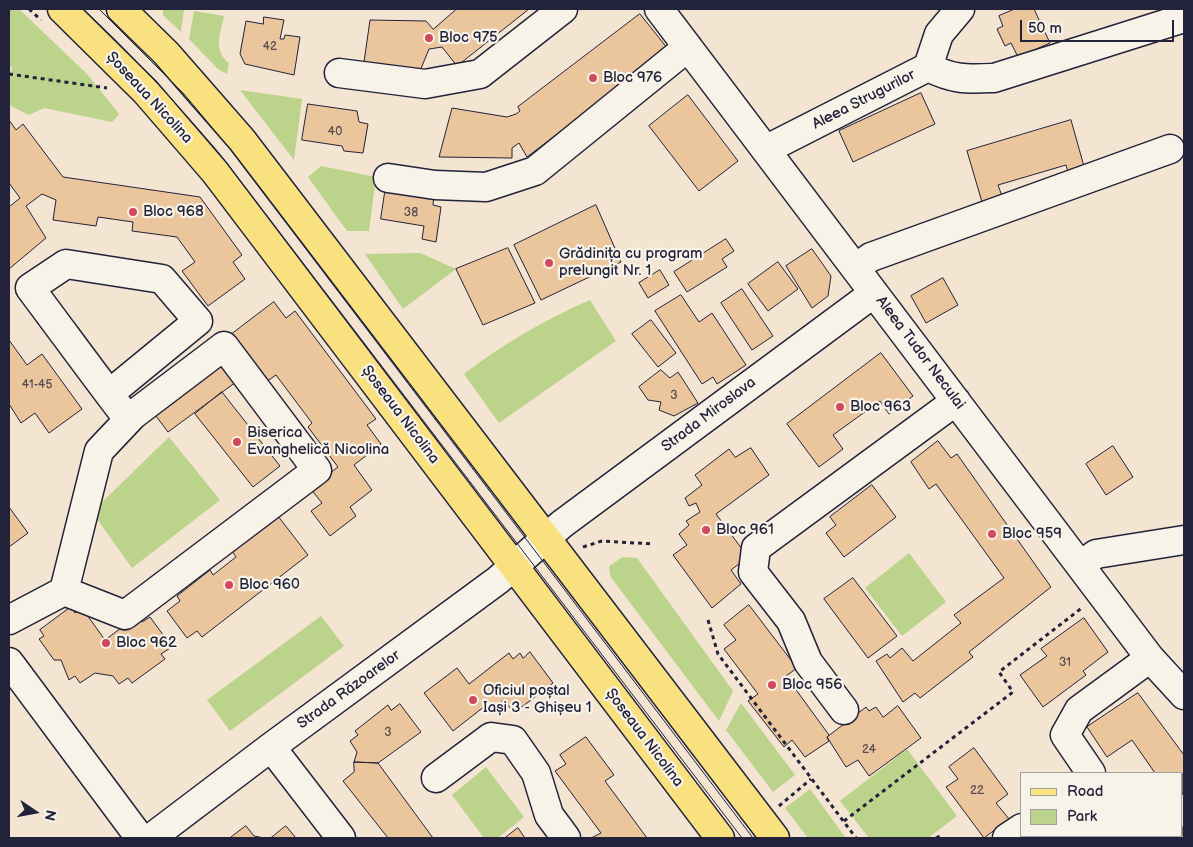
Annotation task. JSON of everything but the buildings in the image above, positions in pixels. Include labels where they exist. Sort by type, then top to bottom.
[{"type":"main road","name":"Șoseaua Nicolina","points":[[62,9],[146,92],[215,172],[720,838]]},
{"type":"main road","points":[[121,9],[166,53],[242,140],[545,539],[769,829]]},
{"type":"street","points":[[339,73],[424,84],[480,74],[564,9]]},
{"type":"street","name":"Aleea Tudor Neculai","points":[[659,9],[767,149],[1150,658],[1184,695]]},
{"type":"street","name":"Aleea Strugurilor","points":[[767,149],[928,67],[939,34],[960,9]]},
{"type":"street","points":[[928,67],[946,76],[961,80],[994,78],[1184,18]]},
{"type":"street","points":[[388,178],[434,185],[486,187],[535,171],[688,47]]},
{"type":"street","points":[[856,268],[871,258],[1170,149]]},
{"type":"street","points":[[109,394],[198,321],[162,279],[66,264],[30,288],[109,394],[128,419]]},
{"type":"street","name":"Strada Miroslava","points":[[545,539],[874,293]]},
{"type":"street","points":[[9,620],[64,591],[99,451],[128,419],[224,346],[317,470],[125,615],[64,591]]},
{"type":"street","points":[[844,710],[808,662],[791,621],[753,572],[756,548],[956,401]]},
{"type":"street","name":"Strada Răzoarelor","points":[[151,838],[515,566],[545,539]]},
{"type":"street","points":[[1081,565],[1096,554],[1184,540]]},
{"type":"street","points":[[1090,772],[1065,735],[1079,710],[1150,658]]},
{"type":"street","points":[[9,662],[140,838]]},
{"type":"street","points":[[436,778],[491,737],[513,740],[536,773],[549,815],[566,838]]},
{"type":"street","points":[[271,747],[341,838]]},
{"type":"street","points":[[1007,838],[1020,829]]},
{"type":"path","points":[[9,74],[108,88]]},
{"type":"path","points":[[602,541],[653,544]]},
{"type":"path","points":[[844,821],[1013,692],[999,672],[1102,592]]},
{"type":"path","points":[[708,620],[718,654],[856,838]]},
{"type":"path","points":[[769,829],[811,780]]},
{"type":"path","points":[[936,838],[940,836],[942,838]]},
{"type":"green space","points":[[9,9],[19,9],[87,74],[119,114],[112,122],[44,108],[29,115],[9,105],[9,84],[12,67],[9,67]]},
{"type":"green space","points":[[163,9],[184,9],[181,32],[163,15]]},
{"type":"green space","points":[[194,11],[224,16],[219,48],[229,63],[227,74],[218,69],[189,39]]},
{"type":"green space","points":[[240,90],[302,99],[294,160]]},
{"type":"green space","points":[[321,166],[376,177],[369,231],[347,231],[308,177]]},
{"type":"green space","points":[[420,253],[456,269],[403,309],[365,254]]},
{"type":"green space","points":[[590,300],[616,341],[499,423],[464,374],[524,333]]},
{"type":"green space","points":[[169,437],[220,500],[132,568],[92,512]]},
{"type":"green space","points":[[909,553],[946,602],[902,636],[865,588]]},
{"type":"green space","points":[[623,557],[637,558],[733,691],[719,721],[610,576],[609,566]]},
{"type":"green space","points":[[321,616],[344,646],[230,731],[207,700]]},
{"type":"green space","points":[[741,703],[795,775],[773,792],[726,730]]},
{"type":"green space","points":[[907,749],[957,816],[928,838],[869,838],[840,801]]},
{"type":"green space","points":[[486,767],[524,817],[498,838],[484,838],[452,795]]},
{"type":"green space","points":[[810,789],[846,838],[808,838],[785,808]]},
{"type":"green space","points":[[1028,837],[1117,838],[1029,838]]},
{"type":"tram line","points":[[83,9],[119,43],[219,153],[742,838]]},
{"type":"tram line","points":[[99,9],[184,94],[230,149],[753,838]]},
{"type":"place","name":"Bloc 975","points":[[429,38]]},
{"type":"place","name":"Bloc 976","points":[[593,78]]},
{"type":"place","name":"Bloc 968","points":[[133,212]]},
{"type":"place","name":"Grădinița cu program prelungit Nr. 1","points":[[549,263]]},
{"type":"place","name":"Bloc 963","points":[[840,407]]},
{"type":"place","name":"Biserica Evanghelică Nicolina","points":[[237,442]]},
{"type":"place","name":"Bloc 961","points":[[706,530]]},
{"type":"place","name":"Bloc 959","points":[[992,534]]},
{"type":"place","name":"Bloc 960","points":[[229,585]]},
{"type":"place","name":"Bloc 962","points":[[106,643]]},
{"type":"place","name":"Bloc 956","points":[[772,685]]},
{"type":"place","name":"Oficiul poștal Iași 3 - Ghișeu 1","points":[[473,700]]}]
